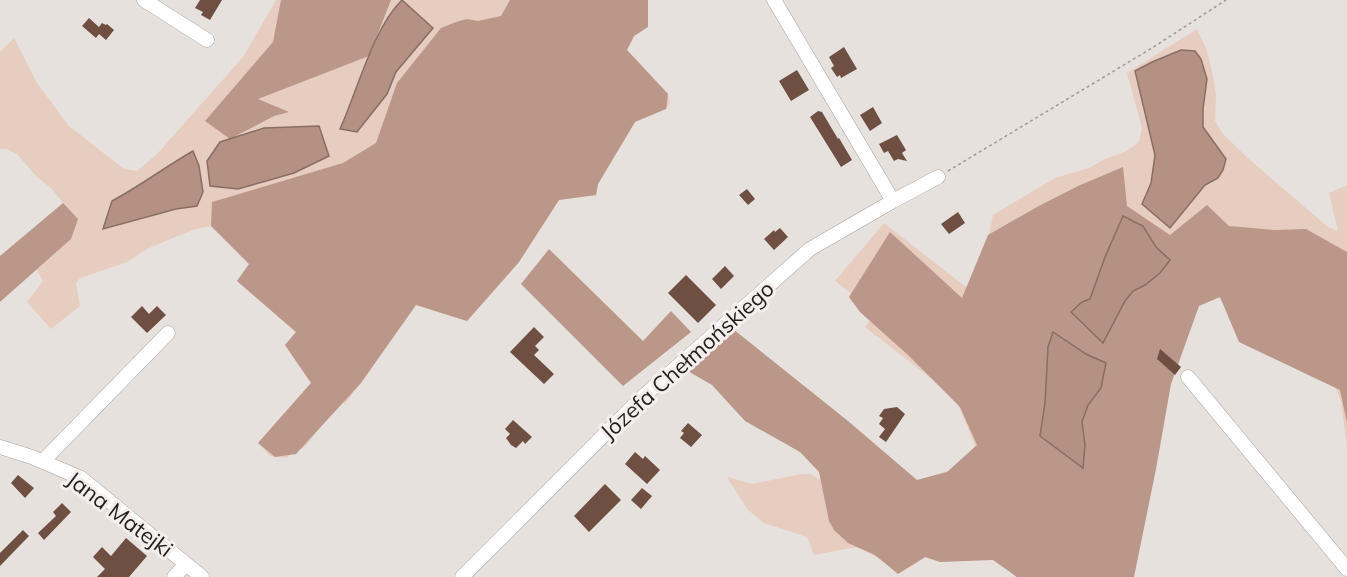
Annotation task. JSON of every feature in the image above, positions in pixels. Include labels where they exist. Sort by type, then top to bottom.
[{"type":"street","points":[[144,0],[207,40]]},
{"type":"street","points":[[774,0],[893,201]]},
{"type":"street","name":"Józefa Chełmońskiego","points":[[462,577],[638,401],[810,249],[937,177]]},
{"type":"street","points":[[43,461],[168,333]]},
{"type":"street","points":[[1188,377],[1347,569]]},
{"type":"street","name":"Jana Matejki","points":[[0,447],[43,461],[81,478],[202,577]]},
{"type":"street","points":[[174,577],[186,564]]},
{"type":"path","points":[[937,177],[1152,48],[1226,0]]},
{"type":"shaded area","points":[[276,0],[648,0],[648,27],[634,36],[627,50],[668,94],[670,103],[666,109],[639,116],[598,184],[596,195],[559,200],[519,262],[467,321],[416,305],[345,404],[341,401],[303,449],[299,445],[287,458],[270,456],[258,443],[311,383],[285,345],[296,332],[237,281],[249,264],[211,226],[196,229],[147,249],[127,262],[80,278],[76,283],[80,306],[51,329],[27,302],[43,281],[37,270],[70,239],[66,207],[52,189],[36,176],[17,154],[0,149],[0,52],[14,38],[37,83],[69,126],[124,169],[137,171],[157,154],[243,57]]},
{"type":"shaded area","points":[[281,0],[391,0],[369,56],[258,99],[289,112],[274,116],[230,139],[205,121],[273,42]]},
{"type":"shaded area","points":[[402,0],[433,28],[396,72],[387,94],[357,132],[340,129],[374,43],[382,27]]},
{"type":"shaded area","points":[[510,0],[648,0],[648,27],[634,36],[627,50],[668,94],[666,109],[635,122],[598,184],[596,195],[559,200],[519,262],[467,321],[416,305],[361,383],[296,454],[275,457],[258,443],[311,383],[285,345],[296,332],[237,281],[249,264],[211,226],[212,202],[343,163],[376,143],[397,83],[441,28],[467,19],[478,21],[501,16]]},
{"type":"shaded area","points":[[1197,29],[1206,48],[1212,71],[1216,94],[1215,121],[1223,134],[1328,227],[1338,231],[1329,193],[1347,185],[1347,447],[1341,401],[1331,378],[1248,332],[1193,268],[1111,577],[1015,577],[992,541],[943,547],[898,574],[882,560],[857,547],[814,555],[807,537],[764,523],[748,510],[727,477],[752,484],[810,474],[869,509],[917,480],[952,470],[975,446],[955,397],[865,327],[876,313],[835,281],[884,223],[966,287],[980,280],[993,215],[1055,178],[1089,168],[1134,146],[1139,141],[1142,128],[1127,73]]},
{"type":"shaded area","points":[[1181,50],[1195,51],[1201,59],[1207,79],[1203,127],[1226,159],[1218,178],[1205,185],[1170,228],[1142,204],[1151,183],[1155,155],[1135,71]]},
{"type":"shaded area","points":[[319,126],[329,156],[294,173],[238,189],[210,186],[207,161],[220,142],[264,128]]},
{"type":"shaded area","points":[[193,151],[199,166],[203,192],[197,206],[176,209],[103,229],[112,201]]},
{"type":"shaded area","points":[[1123,167],[1127,206],[1170,235],[1207,205],[1229,226],[1274,230],[1306,229],[1347,252],[1347,423],[1340,390],[1239,342],[1220,297],[1199,306],[1171,384],[1134,577],[1017,577],[993,560],[940,562],[925,557],[898,574],[875,555],[848,543],[834,530],[829,521],[819,472],[800,452],[745,421],[712,385],[686,370],[733,329],[848,421],[917,480],[947,472],[977,445],[960,407],[908,355],[860,312],[849,297],[890,232],[962,298],[988,235],[1078,186]]},
{"type":"shaded area","points":[[63,203],[78,219],[71,239],[0,302],[0,256]]},
{"type":"shaded area","points":[[1123,216],[1143,226],[1156,247],[1170,260],[1160,273],[1133,291],[1125,301],[1103,343],[1071,312],[1082,302],[1090,299]]},
{"type":"shaded area","points":[[549,249],[643,341],[671,311],[691,332],[623,386],[521,284]]},
{"type":"shaded area","points":[[1053,332],[1086,354],[1106,363],[1101,388],[1088,405],[1082,422],[1085,445],[1083,468],[1040,436],[1045,403],[1048,347]]},
{"type":"building","points":[[200,0],[222,0],[210,20],[201,15],[203,12],[195,8]]},
{"type":"building","points":[[89,18],[99,27],[102,23],[107,24],[114,30],[106,40],[99,34],[96,38],[82,26]]},
{"type":"building","points":[[844,47],[857,69],[841,78],[840,75],[837,77],[831,68],[834,66],[829,57]]},
{"type":"building","points":[[797,70],[809,90],[791,101],[779,81]]},
{"type":"building","points":[[873,107],[882,123],[870,131],[860,115]]},
{"type":"building","points":[[818,111],[822,112],[852,160],[841,167],[810,117]]},
{"type":"building","points":[[897,135],[906,150],[902,153],[907,161],[898,159],[894,161],[888,151],[884,153],[879,144]]},
{"type":"building","points":[[747,189],[755,199],[748,205],[739,195]]},
{"type":"building","points":[[958,212],[965,223],[949,234],[941,224]]},
{"type":"building","points":[[780,228],[788,237],[774,250],[764,239]]},
{"type":"building","points":[[725,266],[734,276],[721,289],[712,279]]},
{"type":"building","points":[[686,275],[716,305],[698,323],[668,293]]},
{"type":"building","points":[[142,306],[149,314],[157,306],[166,315],[147,333],[131,317]]},
{"type":"building","points":[[534,327],[544,337],[535,346],[539,350],[534,355],[554,374],[544,384],[510,352]]},
{"type":"building","points":[[1160,349],[1181,367],[1175,375],[1157,359]]},
{"type":"building","points":[[897,407],[905,414],[886,442],[879,437],[885,429],[879,424],[883,418],[879,416],[884,409]]},
{"type":"building","points":[[513,420],[532,437],[525,444],[523,441],[516,448],[506,438],[510,434],[505,429]]},
{"type":"building","points":[[688,423],[702,435],[691,447],[680,438],[684,433],[681,431]]},
{"type":"building","points":[[635,452],[643,459],[645,456],[660,470],[647,484],[625,464]]},
{"type":"building","points":[[18,475],[34,488],[25,498],[11,483]]},
{"type":"building","points":[[605,484],[621,500],[589,532],[574,516]]},
{"type":"building","points":[[642,488],[652,496],[641,509],[631,500]]},
{"type":"building","points":[[62,503],[71,512],[44,540],[38,533],[56,516],[53,512]]},
{"type":"building","points":[[23,530],[29,536],[0,566],[0,553]]},
{"type":"building","points":[[126,538],[147,556],[129,577],[97,577],[105,569],[93,557],[102,547],[111,556]]}]
